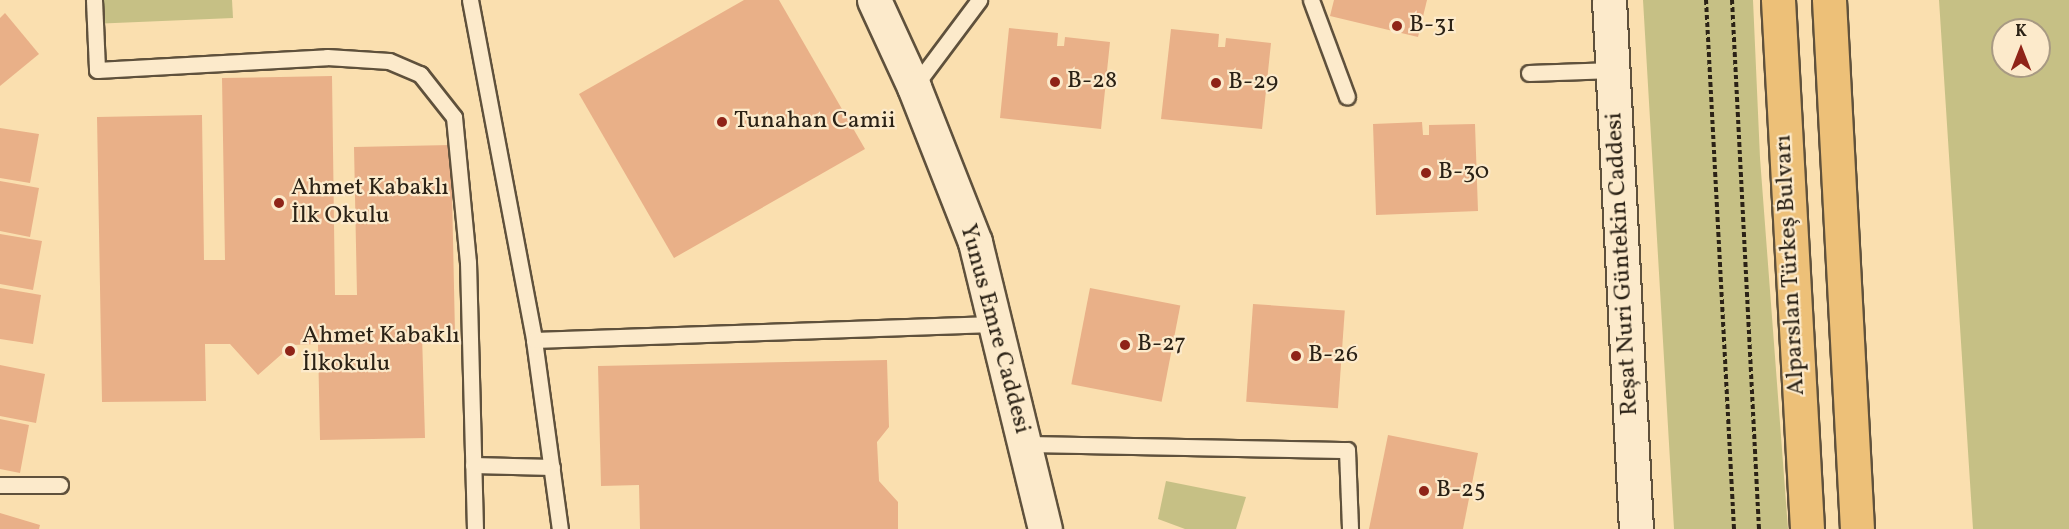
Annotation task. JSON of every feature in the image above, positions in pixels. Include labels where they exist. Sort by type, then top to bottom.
[{"type":"main road","name":"Alparslan Türkeş Bulvarı","points":[[1778,0],[1807,529]]},
{"type":"main road","points":[[1829,0],[1857,529]]},
{"type":"street","name":"Yunus Emre Caddesi","points":[[874,0],[914,87],[975,242],[993,324],[1045,529]]},
{"type":"street","name":"Reşat Nuri Güntekin Caddesi","points":[[1609,0],[1636,529]]},
{"type":"lane","points":[[94,0],[97,70],[327,57],[389,61],[420,74],[453,117],[468,262],[475,529]]},
{"type":"lane","points":[[470,0],[534,340],[560,529]]},
{"type":"lane","points":[[914,87],[979,0]]},
{"type":"lane","points":[[1311,0],[1347,97]]},
{"type":"lane","points":[[1529,73],[1613,70]]},
{"type":"lane","points":[[534,340],[993,324]]},
{"type":"lane","points":[[1023,444],[1347,450],[1350,529]]},
{"type":"lane","points":[[473,465],[552,467]]},
{"type":"lane","points":[[0,485],[60,485]]},
{"type":"path","points":[[1706,0],[1734,529]]},
{"type":"path","points":[[1732,0],[1760,529]]},
{"type":"shaded area","points":[[90,0],[232,0],[233,18],[91,24]]},
{"type":"shaded area","points":[[1643,0],[1753,0],[1760,158],[1788,529],[1674,529]]},
{"type":"shaded area","points":[[1939,0],[2069,0],[2069,529],[1973,529]]},
{"type":"shaded area","points":[[1166,481],[1246,497],[1236,529],[1185,529],[1158,519]]},
{"type":"building","name":"Tunahan Camii","points":[[744,0],[779,0],[865,149],[674,258],[579,94]]},
{"type":"building","name":"B-31","points":[[1334,0],[1427,0],[1418,37],[1330,16]]},
{"type":"building","points":[[5,13],[39,54],[0,86],[0,18]]},
{"type":"building","name":"B-28","points":[[1009,28],[1058,33],[1057,46],[1064,46],[1065,37],[1110,42],[1101,129],[1000,118]]},
{"type":"building","name":"B-29","points":[[1171,29],[1219,34],[1218,47],[1225,47],[1226,38],[1271,43],[1262,129],[1161,119]]},
{"type":"building","name":"Ahmet Kabaklı İlk Okulu","points":[[332,76],[335,295],[357,295],[354,147],[451,145],[455,334],[422,334],[425,438],[320,440],[318,344],[292,345],[258,375],[230,344],[205,344],[206,401],[102,402],[97,117],[202,115],[204,260],[225,260],[222,78]]},
{"type":"building","name":"B-30","points":[[1422,122],[1423,135],[1429,135],[1429,125],[1475,124],[1478,211],[1376,215],[1373,124]]},
{"type":"building","points":[[0,128],[39,134],[30,183],[0,178]]},
{"type":"building","points":[[0,181],[39,188],[30,237],[0,231]]},
{"type":"building","points":[[0,234],[42,241],[33,290],[0,284]]},
{"type":"building","points":[[0,288],[41,295],[33,344],[0,339]]},
{"type":"building","name":"B-27","points":[[1090,288],[1180,306],[1162,402],[1071,384]]},
{"type":"building","name":"B-26","points":[[1253,304],[1345,310],[1338,408],[1246,402]]},
{"type":"building","points":[[887,360],[889,427],[877,442],[879,481],[898,502],[898,529],[640,529],[639,485],[601,486],[598,366]]},
{"type":"building","points":[[0,365],[45,374],[36,423],[0,416]]},
{"type":"building","points":[[0,419],[29,425],[20,473],[0,469]]},
{"type":"building","name":"B-25","points":[[1388,435],[1478,453],[1463,529],[1369,529]]},
{"type":"building","points":[[0,513],[40,525],[39,529],[0,529]]},
{"type":"place","name":"B-31","points":[[1397,26]]},
{"type":"place","name":"B-28","points":[[1055,82]]},
{"type":"place","name":"B-29","points":[[1216,83]]},
{"type":"place","name":"Tunahan Camii","points":[[722,122]]},
{"type":"place","name":"B-30","points":[[1426,173]]},
{"type":"place","name":"Ahmet Kabaklı İlk Okulu","points":[[279,203]]},
{"type":"place","name":"B-27","points":[[1125,345]]},
{"type":"place","name":"Ahmet Kabaklı İlkokulu","points":[[290,351]]},
{"type":"place","name":"B-26","points":[[1296,356]]},
{"type":"place","name":"B-25","points":[[1424,491]]}]
